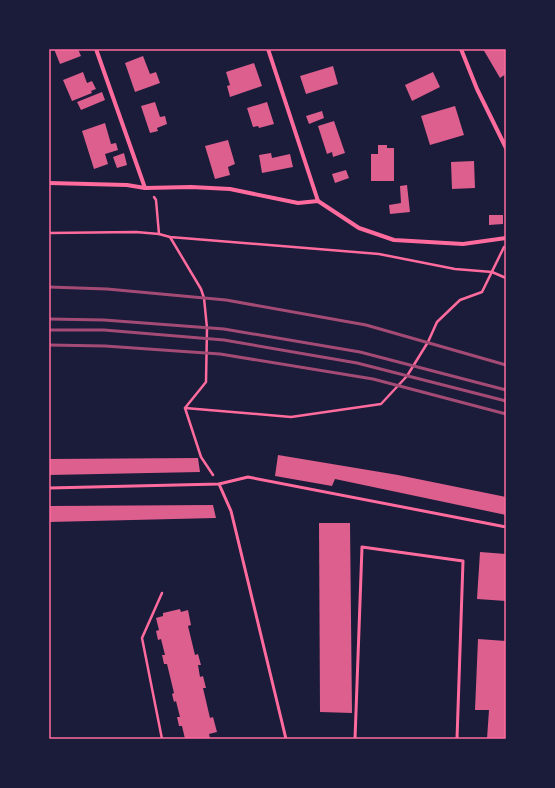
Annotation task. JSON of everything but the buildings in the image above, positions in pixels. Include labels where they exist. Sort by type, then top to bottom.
[{"type":"street","points":[[96,49],[145,188]]},
{"type":"street","points":[[268,49],[318,201],[359,228],[394,240],[464,244],[506,238]]},
{"type":"street","points":[[461,49],[477,88],[506,148]]},
{"type":"street","points":[[49,183],[127,185],[145,188],[191,187],[230,189],[298,203],[318,201]]},
{"type":"lane","points":[[49,488],[219,484],[248,477],[506,527]]},
{"type":"lane","points":[[219,484],[231,511],[286,739]]},
{"type":"lane","points":[[355,739],[362,547],[463,561],[457,739]]},
{"type":"path","points":[[145,188],[156,200],[159,234]]},
{"type":"path","points":[[49,233],[136,232],[159,234],[170,237],[379,254],[455,269],[492,272],[506,278]]},
{"type":"path","points":[[170,237],[201,288],[204,298],[207,328],[206,382],[185,408]]},
{"type":"path","points":[[185,408],[291,417],[381,404],[407,376],[428,342],[437,322],[460,300],[482,292],[506,243]]},
{"type":"path","points":[[185,408],[201,457],[219,484]]},
{"type":"path","points":[[162,593],[142,638],[162,739]]},
{"type":"railway","points":[[49,287],[107,289],[226,300],[366,325],[506,365]]},
{"type":"railway","points":[[49,319],[104,320],[224,329],[360,352],[506,390]]},
{"type":"railway","points":[[49,330],[104,330],[224,340],[357,363],[506,401]]},
{"type":"railway","points":[[49,345],[105,346],[220,354],[373,379],[506,414]]}]
